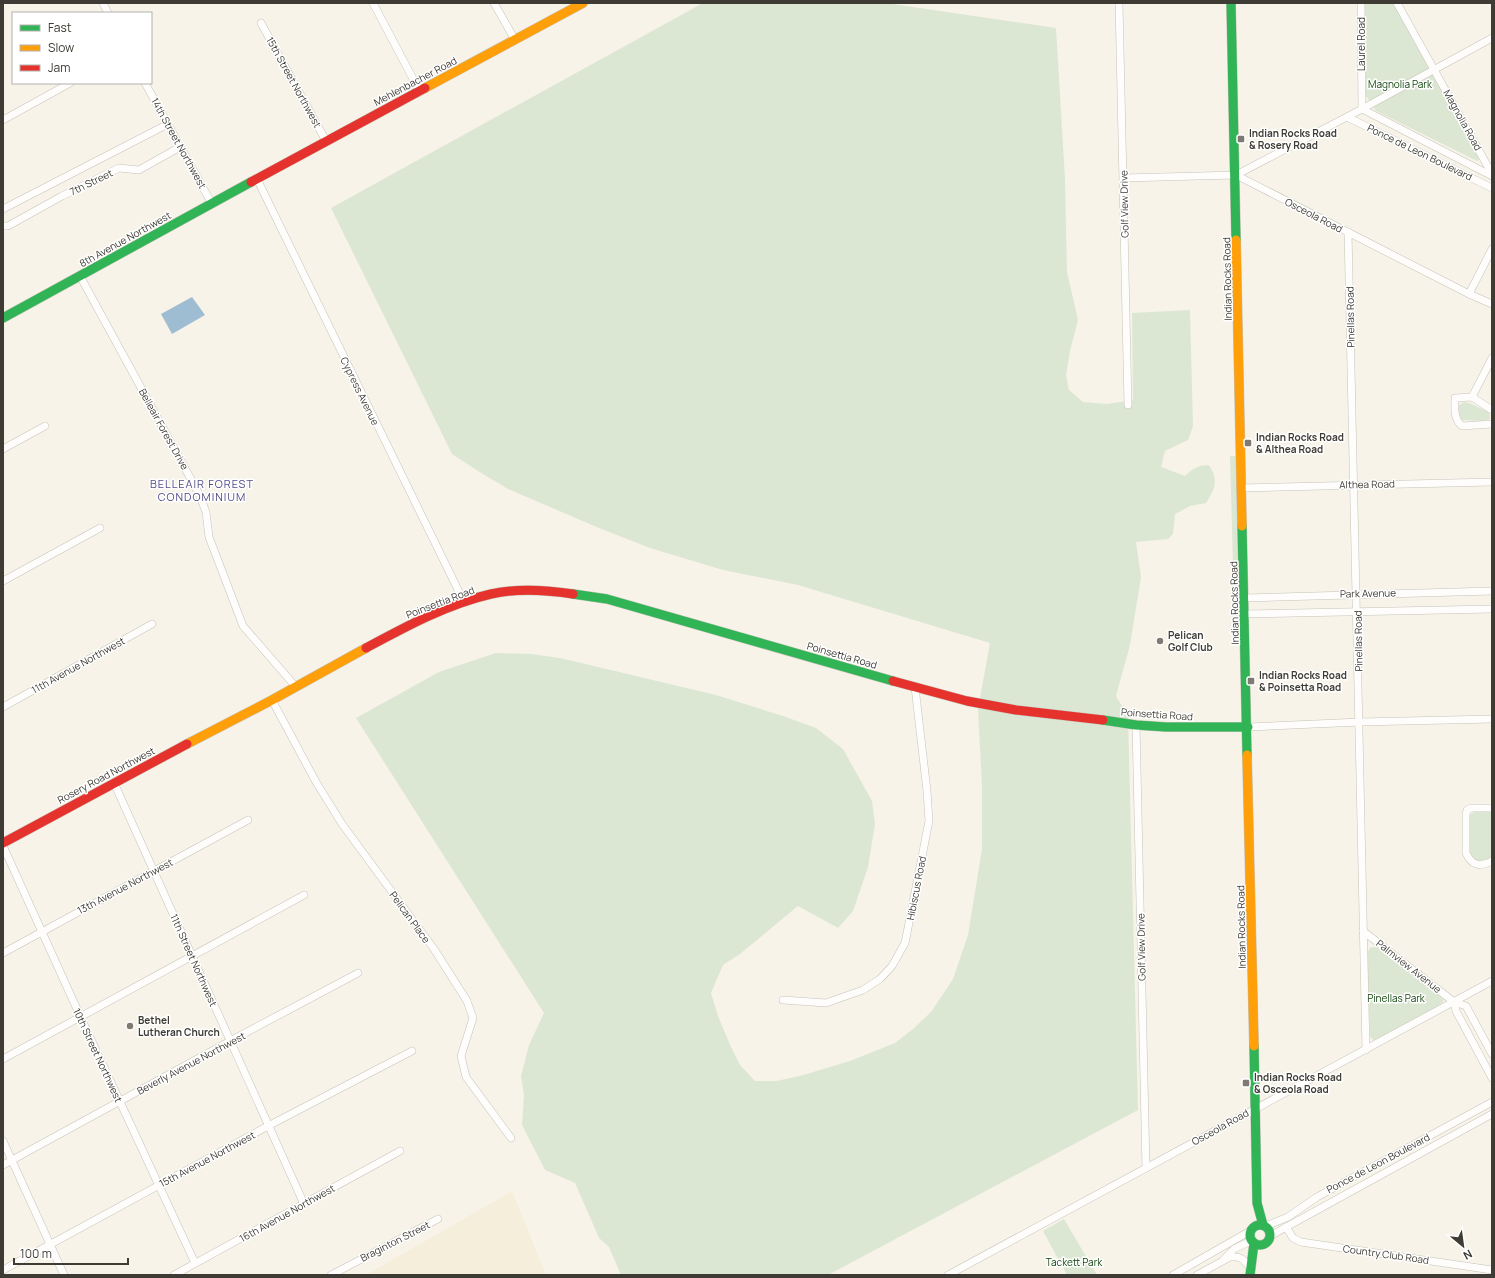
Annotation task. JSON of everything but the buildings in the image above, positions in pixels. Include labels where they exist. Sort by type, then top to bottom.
[{"type":"street","points":[[103,3],[108,12]]},
{"type":"street","points":[[372,3],[420,92]]},
{"type":"street","points":[[494,3],[515,40]]},
{"type":"street","name":"Mehlenbacher Road","points":[[257,179],[583,3]]},
{"type":"street","name":"Golf View Drive","points":[[1119,3],[1128,405]]},
{"type":"street","name":"Indian Rocks Road","points":[[1231,3],[1248,726],[1257,1203],[1265,1226]]},
{"type":"street","name":"Laurel Road","points":[[1361,3],[1362,109]]},
{"type":"street","name":"Magnolia Road","points":[[1398,3],[1492,175]]},
{"type":"street","name":"15th Street Northwest","points":[[261,23],[326,141]]},
{"type":"street","points":[[1236,175],[1362,109],[1492,38]]},
{"type":"street","points":[[3,120],[68,84]]},
{"type":"street","name":"14th Street Northwest","points":[[146,84],[212,204]]},
{"type":"street","name":"Ponce de Leon Boulevard","points":[[1362,109],[1492,175]]},
{"type":"street","name":"Ponce de Leon Boulevard","points":[[1347,117],[1492,188]]},
{"type":"street","name":"7th Street","points":[[3,210],[168,124]]},
{"type":"street","name":"7th Street","points":[[3,226],[8,226],[62,196],[119,168],[139,170],[180,147]]},
{"type":"street","name":"Osceola Road","points":[[1124,178],[1236,175],[1492,304]]},
{"type":"street","name":"8th Avenue Northwest","points":[[3,318],[257,179]]},
{"type":"street","name":"Cypress Avenue","points":[[257,179],[464,602]]},
{"type":"street","name":"Pinellas Road","points":[[1348,232],[1360,722],[1366,1050]]},
{"type":"street","points":[[1470,294],[1492,249]]},
{"type":"street","name":"Belleair Forest Drive","points":[[80,276],[199,494],[206,512],[209,537],[243,626],[296,687]]},
{"type":"street","points":[[1472,397],[1492,358]]},
{"type":"street","points":[[1492,410],[1472,397],[1455,398],[1455,415],[1457,422],[1462,426],[1492,424]]},
{"type":"street","points":[[3,449],[45,426]]},
{"type":"street","name":"Althea Road","points":[[1242,488],[1354,484],[1492,482]]},
{"type":"street","points":[[3,581],[100,528]]},
{"type":"street","name":"Poinsettia Road","points":[[220,726],[272,700],[403,628],[464,602],[492,594],[516,591],[568,593],[607,599],[914,687],[968,701],[1016,710],[1136,725],[1166,727],[1492,719]]},
{"type":"street","name":"Park Avenue","points":[[1245,598],[1492,591]]},
{"type":"street","name":"Park Avenue","points":[[1245,614],[1492,609]]},
{"type":"street","name":"11th Avenue Northwest","points":[[3,707],[152,624]]},
{"type":"street","name":"Hibiscus Road","points":[[783,1000],[826,1003],[863,990],[880,980],[892,966],[905,943],[928,821],[927,791],[914,687]]},
{"type":"street","name":"Pelican Place","points":[[272,700],[316,782],[342,824],[434,949],[467,1001],[473,1018],[461,1056],[466,1077],[511,1138]]},
{"type":"street","name":"Golf View Drive","points":[[1136,725],[1146,1168]]},
{"type":"street","name":"Rosery Road Northwest","points":[[3,844],[220,726]]},
{"type":"street","name":"11th Street Northwest","points":[[114,783],[304,1204]]},
{"type":"street","points":[[1492,808],[1471,808],[1467,810],[1466,815],[1466,854],[1472,863],[1478,865],[1485,865],[1492,862]]},
{"type":"street","name":"13th Avenue Northwest","points":[[3,953],[248,820]]},
{"type":"street","name":"10th Street Northwest","points":[[3,844],[81,1018],[195,1263]]},
{"type":"street","points":[[3,1059],[81,1018],[304,895]]},
{"type":"street","name":"Palmview Avenue","points":[[1364,931],[1454,1002],[1466,1006],[1492,1054]]},
{"type":"street","name":"Beverly Avenue Northwest","points":[[3,1165],[358,973]]},
{"type":"street","name":"Osceola Road","points":[[948,1275],[1492,981]]},
{"type":"street","points":[[1454,1002],[1456,1011],[1492,1078]]},
{"type":"street","name":"15th Avenue Northwest","points":[[3,1270],[268,1126],[412,1051]]},
{"type":"street","name":"Ponce de Leon Boulevard","points":[[1265,1226],[1288,1217],[1316,1196],[1492,1102]]},
{"type":"street","name":"Ponce de Leon Boulevard","points":[[1270,1236],[1492,1114]]},
{"type":"street","points":[[3,1141],[64,1275]]},
{"type":"street","name":"16th Avenue Northwest","points":[[174,1275],[400,1151]]},
{"type":"street","name":"Indian Rocks Road","points":[[1251,1229],[1257,1203]]},
{"type":"street","name":"Braginton Street","points":[[331,1275],[438,1219]]},
{"type":"street","points":[[1173,1275],[1258,1224],[1265,1226],[1269,1230],[1270,1236],[1268,1241],[1264,1244],[1250,1272]]},
{"type":"street","name":"Country Club Road","points":[[1286,1227],[1293,1238],[1301,1242],[1492,1270]]},
{"type":"street","points":[[1250,1272],[1253,1242],[1250,1236],[1251,1229]]},
{"type":"street","points":[[1221,1262],[1228,1253],[1234,1249],[1253,1242],[1259,1245],[1264,1244]]},
{"type":"street","points":[[1197,1275],[1234,1256],[1246,1261],[1250,1272]]},
{"type":"shaded area","points":[[512,1191],[546,1275],[366,1275]]},
{"type":"green space","points":[[703,3],[886,3],[1056,28],[1065,179],[1067,272],[1078,320],[1070,351],[1066,375],[1069,390],[1083,402],[1107,404],[1133,400],[1132,313],[1190,310],[1193,426],[1188,440],[1165,451],[1161,467],[1185,476],[1196,468],[1209,465],[1215,480],[1214,489],[1206,503],[1190,506],[1175,514],[1173,534],[1168,539],[1136,542],[1141,577],[1130,645],[1116,696],[1128,716],[1138,1110],[828,1275],[621,1275],[609,1247],[599,1238],[575,1183],[545,1170],[522,1125],[524,1095],[521,1076],[529,1045],[544,1013],[356,718],[439,672],[496,653],[531,654],[560,658],[716,695],[816,728],[843,749],[872,801],[875,824],[868,867],[853,911],[838,928],[798,906],[740,954],[723,965],[711,993],[718,1016],[740,1065],[755,1081],[776,1081],[800,1076],[850,1061],[895,1043],[931,1012],[953,979],[968,935],[982,849],[982,786],[978,709],[990,643],[798,585],[723,570],[650,548],[508,489],[452,454],[331,208]]},
{"type":"green space","name":"Magnolia Park","points":[[1364,3],[1393,3],[1480,159],[1477,161],[1376,111],[1366,96]]},
{"type":"green space","points":[[1464,402],[1489,412],[1490,419],[1483,421],[1462,420],[1459,413],[1459,405]]},
{"type":"green space","points":[[1230,456],[1237,456],[1242,641],[1235,641]]},
{"type":"green space","points":[[1492,811],[1492,857],[1484,862],[1473,860],[1469,852],[1469,817],[1471,814],[1476,812]]},
{"type":"green space","name":"Pinellas Park","points":[[1376,947],[1444,1000],[1441,1004],[1377,1040],[1373,1040],[1370,1036],[1367,954],[1369,949]]},
{"type":"green space","name":"Tackett Park","points":[[1064,1219],[1097,1275],[1067,1275],[1043,1231]]},
{"type":"water","points":[[192,297],[205,315],[172,334],[161,314]]},
{"type":"traffic: fast","points":[[1231,3],[1236,240]]},
{"type":"traffic: fast","points":[[3,318],[251,182]]},
{"type":"traffic: fast","points":[[1242,526],[1247,755]]},
{"type":"traffic: fast","points":[[573,594],[607,599],[893,681]]},
{"type":"traffic: fast","points":[[1103,720],[1136,725],[1166,727],[1248,727]]},
{"type":"traffic: fast","points":[[1254,1046],[1257,1203],[1263,1225]]},
{"type":"traffic: fast","points":[[1256,1225],[1264,1225],[1270,1231],[1270,1235],[1270,1239],[1264,1245],[1256,1245],[1250,1239],[1250,1231],[1256,1225]]},
{"type":"traffic: fast","points":[[1250,1275],[1254,1243]]},
{"type":"traffic: slow","points":[[425,88],[583,3]]},
{"type":"traffic: slow","points":[[1236,240],[1242,526]]},
{"type":"traffic: slow","points":[[187,744],[272,700],[366,648]]},
{"type":"traffic: slow","points":[[1247,755],[1254,1046]]},
{"type":"traffic: jam","points":[[251,182],[425,88]]},
{"type":"traffic: jam","points":[[366,648],[411,624],[442,610],[475,598],[501,592],[532,590],[573,594]]},
{"type":"traffic: jam","points":[[893,681],[967,701],[1016,710],[1103,720]]},
{"type":"traffic: jam","points":[[3,843],[187,744]]},
{"type":"place","name":"Indian Rocks Road & Rosery Road","points":[[1241,139]]},
{"type":"place","name":"Indian Rocks Road & Althea Road","points":[[1248,443]]},
{"type":"place","name":"Pelican Golf Club","points":[[1160,641]]},
{"type":"place","name":"Indian Rocks Road & Poinsetta Road","points":[[1251,681]]},
{"type":"place","name":"Bethel Lutheran Church","points":[[130,1026]]},
{"type":"place","name":"Indian Rocks Road & Osceola Road","points":[[1246,1083]]},
{"type":"district","name":"BELLEAIR FOREST CONDOMINIUM","points":[[202,489]]}]
